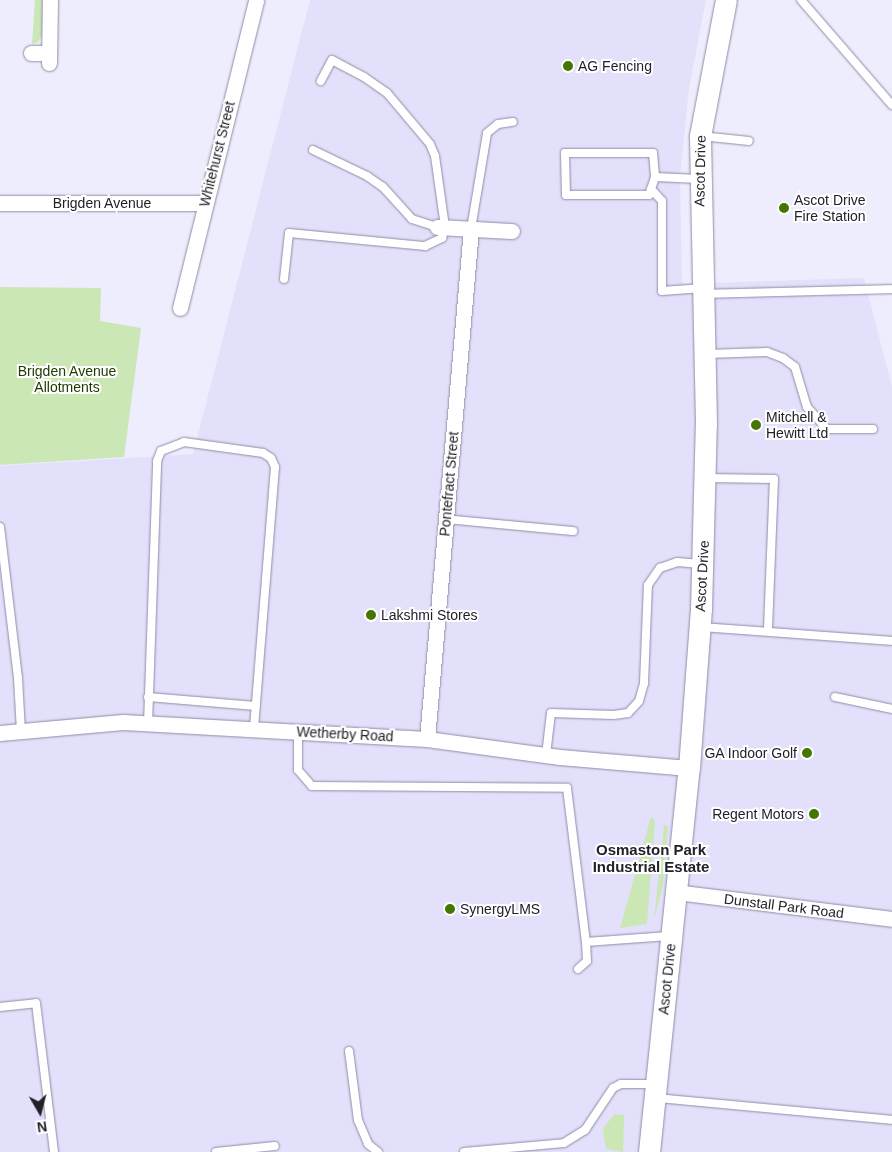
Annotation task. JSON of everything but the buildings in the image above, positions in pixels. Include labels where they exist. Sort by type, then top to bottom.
[{"type":"street","points":[[30,54],[49,58],[50,0]]},
{"type":"street","name":"Whitehurst Street","points":[[180,308],[204,203],[256,0]]},
{"type":"street","name":"Ascot Drive","points":[[649,1152],[689,768],[700,627],[706,478],[699,179],[700,136],[726,0]]},
{"type":"street","name":"Brigden Avenue","points":[[0,203],[204,203]]},
{"type":"street","points":[[441,227],[512,231]]},
{"type":"street","name":"Pontefract Street","points":[[427,739],[471,229]]},
{"type":"street","name":"Wetherby Road","points":[[0,733],[123,722],[427,739],[546,755],[689,768]]},
{"type":"street","name":"Dunstall Park Road","points":[[676,892],[892,919]]},
{"type":"lane","points":[[801,0],[892,106]]},
{"type":"lane","points":[[284,279],[290,233],[425,246],[442,238],[430,144],[387,93],[364,77],[332,60],[321,81]]},
{"type":"lane","points":[[471,229],[477,207],[487,133],[498,124],[514,122]]},
{"type":"lane","points":[[700,136],[749,141]]},
{"type":"lane","points":[[313,150],[367,176],[383,187],[412,219],[441,227]]},
{"type":"lane","points":[[564,153],[653,153],[655,178],[649,195],[566,195],[564,153]]},
{"type":"lane","points":[[655,178],[699,179]]},
{"type":"lane","points":[[651,189],[662,201],[662,291],[892,289]]},
{"type":"lane","points":[[704,354],[766,352],[783,358],[795,367],[807,407],[827,429],[873,429]]},
{"type":"lane","points":[[148,724],[157,461],[161,451],[173,444],[184,442],[262,452],[271,458],[275,468],[254,729]]},
{"type":"lane","points":[[706,478],[774,479],[768,630]]},
{"type":"lane","points":[[446,519],[573,531]]},
{"type":"lane","points":[[0,527],[21,731]]},
{"type":"lane","points":[[546,755],[551,713],[614,715],[628,713],[639,702],[644,683],[648,585],[660,568],[678,562],[703,564]]},
{"type":"lane","points":[[700,627],[768,630],[892,641]]},
{"type":"lane","points":[[835,697],[892,709]]},
{"type":"lane","points":[[148,698],[256,706]]},
{"type":"lane","points":[[298,732],[298,770],[312,786],[566,788],[586,942],[587,962],[578,969]]},
{"type":"lane","points":[[586,942],[671,936]]},
{"type":"lane","points":[[0,1007],[36,1002],[54,1152]]},
{"type":"lane","points":[[349,1050],[358,1120],[368,1144],[378,1152]]},
{"type":"lane","points":[[464,1152],[564,1143],[585,1130],[613,1088],[622,1084],[655,1091],[892,1120]]},
{"type":"lane","points":[[216,1152],[274,1146]]},
{"type":"shaded area","name":"Osmaston Park Industrial Estate","points":[[310,0],[706,0],[689,88],[680,177],[682,284],[864,278],[892,387],[892,1152],[0,1152],[0,466],[193,454]]},
{"type":"green space","points":[[35,0],[42,0],[42,35],[38,42],[32,44]]},
{"type":"green space","name":"Brigden Avenue Allotments","points":[[0,287],[101,288],[100,321],[141,328],[124,457],[0,465]]},
{"type":"green space","points":[[651,817],[655,821],[647,924],[620,928]]},
{"type":"green space","points":[[664,825],[668,826],[663,886],[654,920]]},
{"type":"green space","points":[[614,1114],[624,1115],[623,1152],[606,1149],[603,1129]]},
{"type":"place","name":"AG Fencing","points":[[568,66]]},
{"type":"place","name":"Ascot Drive Fire Station","points":[[784,208]]},
{"type":"place","name":"Mitchell & Hewitt Ltd","points":[[756,425]]},
{"type":"place","name":"Lakshmi Stores","points":[[371,615]]},
{"type":"place","name":"GA Indoor Golf","points":[[807,753]]},
{"type":"place","name":"Regent Motors","points":[[814,814]]},
{"type":"place","name":"SynergyLMS","points":[[450,909]]},
{"type":"district","name":"Osmaston Park Industrial Estate","points":[[651,858]]}]
